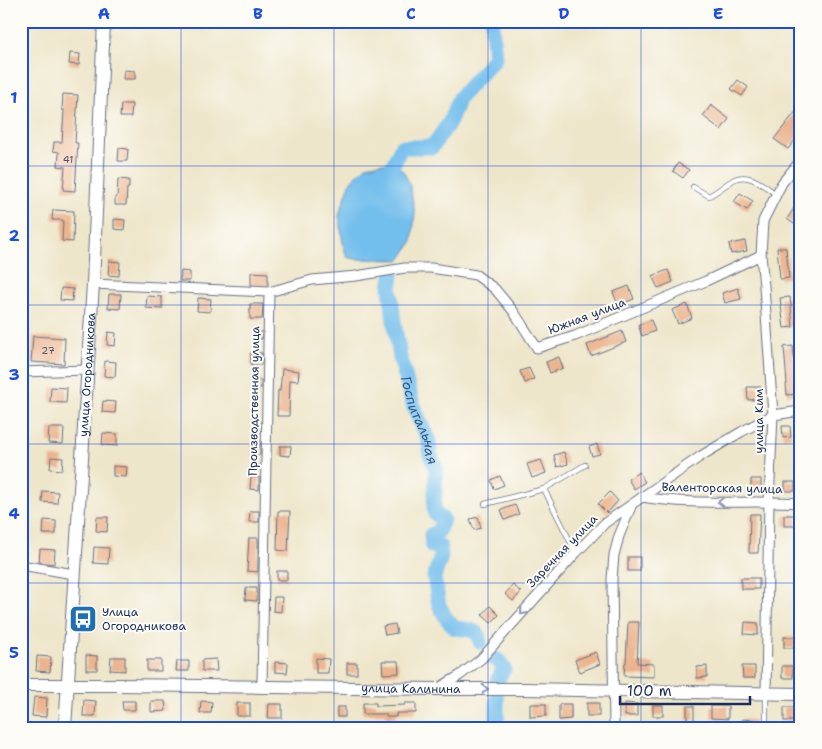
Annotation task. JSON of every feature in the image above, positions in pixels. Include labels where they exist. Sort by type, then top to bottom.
[{"type":"street","name":"улица Огородникова","points":[[65,728],[93,284],[104,21]]},
{"type":"street","name":"улица Ким","points":[[766,694],[769,501],[774,415],[761,255],[763,221],[782,183],[801,160]]},
{"type":"street","name":"Южная улица","points":[[269,292],[312,280],[356,276],[405,268],[431,268],[476,275],[495,288],[514,312],[536,348],[575,336],[706,281],[761,255]]},
{"type":"street","points":[[93,284],[269,292]]},
{"type":"street","name":"Производственная улица","points":[[262,686],[269,292]]},
{"type":"street","points":[[21,372],[87,370]]},
{"type":"street","name":"Заречная улица","points":[[437,689],[482,659],[605,523],[701,456],[741,432],[774,415],[801,411]]},
{"type":"street","name":"Валенторская улица","points":[[642,497],[666,501],[769,501],[801,503]]},
{"type":"street","points":[[614,728],[612,579],[614,555],[619,536],[632,504]]},
{"type":"street","points":[[21,565],[74,574]]},
{"type":"street","name":"улица Калинина","points":[[21,685],[614,690],[801,694]]},
{"type":"lane","points":[[693,187],[709,196],[735,179],[750,178],[776,194]]},
{"type":"lane","points":[[485,504],[544,489],[585,465]]},
{"type":"lane","points":[[544,489],[576,553]]},
{"type":"lane","points":[[766,694],[766,728]]},
{"type":"water","points":[[393,163],[404,172],[410,186],[415,214],[412,242],[400,260],[355,259],[347,257],[339,215],[351,181],[366,166]]},
{"type":"building","points":[[70,53],[80,54],[79,65],[69,64]]},
{"type":"building","points":[[124,70],[135,71],[135,79],[123,79]]},
{"type":"building","points":[[738,80],[748,87],[742,96],[731,89]]},
{"type":"building","points":[[63,94],[78,95],[75,191],[63,190],[65,167],[58,166],[59,152],[53,151],[54,142],[62,142]]},
{"type":"building","points":[[121,104],[132,104],[131,117],[120,117]]},
{"type":"building","points":[[711,105],[729,119],[721,130],[703,116]]},
{"type":"building","points":[[801,105],[801,133],[788,149],[774,139]]},
{"type":"building","points":[[119,148],[128,149],[127,161],[118,161]]},
{"type":"building","points":[[678,163],[689,170],[683,178],[673,171]]},
{"type":"building","points":[[118,179],[129,180],[126,205],[115,205]]},
{"type":"building","points":[[740,193],[753,201],[747,210],[734,202]]},
{"type":"building","points":[[801,197],[801,219],[797,226],[787,219]]},
{"type":"building","points":[[53,210],[74,211],[73,242],[62,241],[63,220],[52,220]]},
{"type":"building","points":[[114,219],[125,220],[124,230],[114,229]]},
{"type":"building","points":[[745,241],[747,251],[731,254],[729,244]]},
{"type":"building","points":[[777,248],[786,248],[789,278],[780,279]]},
{"type":"building","points":[[109,261],[120,262],[119,276],[108,275]]},
{"type":"building","points":[[668,270],[673,282],[658,288],[652,276]]},
{"type":"building","points":[[181,271],[190,272],[190,281],[180,281]]},
{"type":"building","points":[[251,272],[268,273],[268,286],[251,285]]},
{"type":"building","points":[[629,286],[634,299],[618,305],[613,292]]},
{"type":"building","points":[[61,288],[73,289],[72,301],[60,300]]},
{"type":"building","points":[[738,288],[741,299],[725,303],[722,293]]},
{"type":"building","points":[[109,294],[121,294],[120,309],[108,308]]},
{"type":"building","points":[[147,296],[162,297],[162,309],[146,308]]},
{"type":"building","points":[[790,297],[793,327],[784,328],[780,298]]},
{"type":"building","points":[[198,298],[211,299],[210,312],[197,311]]},
{"type":"building","points":[[250,304],[263,304],[262,319],[250,319]]},
{"type":"building","points":[[687,304],[692,318],[678,324],[672,310]]},
{"type":"building","points":[[651,320],[655,331],[642,336],[638,325]]},
{"type":"building","points":[[254,331],[262,332],[262,339],[253,338]]},
{"type":"building","points":[[622,331],[626,342],[591,356],[587,345]]},
{"type":"building","points":[[108,332],[116,333],[115,346],[107,345]]},
{"type":"building","points":[[33,336],[65,338],[64,364],[31,362]]},
{"type":"building","points":[[793,346],[798,394],[787,395],[784,347]]},
{"type":"building","points":[[251,353],[262,353],[261,365],[251,365]]},
{"type":"building","points":[[559,357],[563,368],[550,373],[546,362]]},
{"type":"building","points":[[105,361],[116,362],[115,377],[104,376]]},
{"type":"building","points":[[529,368],[534,379],[525,383],[520,371]]},
{"type":"building","points":[[282,369],[299,371],[298,381],[290,380],[289,416],[277,416],[278,390],[280,391]]},
{"type":"building","points":[[254,380],[261,380],[261,388],[254,388]]},
{"type":"building","points":[[51,387],[67,388],[66,403],[50,402]]},
{"type":"building","points":[[747,387],[761,387],[762,399],[748,400]]},
{"type":"building","points":[[103,401],[116,402],[115,413],[102,412]]},
{"type":"building","points":[[782,426],[790,426],[791,437],[783,438]]},
{"type":"building","points":[[49,428],[64,428],[63,444],[48,443]]},
{"type":"building","points":[[103,433],[117,434],[117,446],[102,445]]},
{"type":"building","points":[[252,442],[260,442],[260,455],[252,455]]},
{"type":"building","points":[[597,444],[600,454],[592,456],[589,447]]},
{"type":"building","points":[[280,446],[291,446],[290,456],[280,455]]},
{"type":"building","points":[[564,452],[568,464],[557,467],[554,455]]},
{"type":"building","points":[[51,457],[63,458],[62,470],[50,469]]},
{"type":"building","points":[[541,460],[546,473],[532,478],[527,464]]},
{"type":"building","points":[[113,466],[127,467],[126,477],[113,476]]},
{"type":"building","points":[[639,472],[645,482],[634,489],[628,479]]},
{"type":"building","points":[[500,476],[504,485],[494,489],[491,480]]},
{"type":"building","points":[[251,477],[259,477],[259,490],[250,489]]},
{"type":"building","points":[[751,479],[761,479],[761,490],[751,489]]},
{"type":"building","points":[[785,482],[795,482],[795,491],[785,491]]},
{"type":"building","points":[[43,491],[58,492],[57,503],[42,502]]},
{"type":"building","points":[[610,492],[618,501],[607,513],[598,504]]},
{"type":"building","points":[[515,505],[519,514],[505,520],[501,510]]},
{"type":"building","points":[[250,511],[259,511],[259,522],[249,522]]},
{"type":"building","points":[[278,511],[290,511],[288,551],[277,550]]},
{"type":"building","points":[[750,514],[760,514],[758,553],[749,553]]},
{"type":"building","points":[[784,515],[797,515],[797,526],[784,526]]},
{"type":"building","points":[[97,517],[108,517],[107,532],[96,531]]},
{"type":"building","points":[[478,517],[481,528],[474,530],[470,519]]},
{"type":"building","points":[[44,520],[56,521],[56,534],[43,534]]},
{"type":"building","points":[[249,538],[258,538],[258,572],[247,571]]},
{"type":"building","points":[[94,547],[109,548],[108,564],[93,563]]},
{"type":"building","points":[[40,549],[55,550],[54,564],[39,562]]},
{"type":"building","points":[[628,557],[640,557],[640,571],[628,571]]},
{"type":"building","points":[[277,571],[287,571],[287,580],[277,580]]},
{"type":"building","points":[[741,578],[759,578],[759,589],[741,589]]},
{"type":"building","points":[[513,585],[521,592],[513,601],[505,594]]},
{"type":"building","points":[[246,588],[257,588],[257,601],[245,600]]},
{"type":"building","points":[[274,597],[282,597],[281,612],[273,611]]},
{"type":"building","points":[[490,606],[499,615],[491,623],[482,615]]},
{"type":"building","points":[[628,622],[639,622],[637,663],[654,664],[654,677],[624,676]]},
{"type":"building","points":[[745,622],[758,623],[758,635],[744,634]]},
{"type":"building","points":[[395,624],[397,633],[385,635],[383,626]]},
{"type":"building","points":[[784,637],[797,637],[797,648],[784,648]]},
{"type":"building","points":[[596,652],[600,664],[580,672],[575,660]]},
{"type":"building","points":[[86,655],[97,656],[97,670],[86,670]]},
{"type":"building","points":[[37,656],[51,657],[50,672],[36,671]]},
{"type":"building","points":[[111,657],[125,657],[125,671],[110,670]]},
{"type":"building","points":[[316,658],[329,659],[328,673],[316,673]]},
{"type":"building","points":[[216,659],[217,671],[202,671],[202,660]]},
{"type":"building","points":[[147,660],[161,660],[161,671],[147,671]]},
{"type":"building","points":[[177,661],[189,661],[189,671],[176,671]]},
{"type":"building","points":[[382,661],[398,661],[399,673],[383,674]]},
{"type":"building","points":[[275,662],[288,663],[287,673],[275,672]]},
{"type":"building","points":[[347,663],[357,663],[357,674],[347,674]]},
{"type":"building","points":[[707,666],[707,677],[697,678],[697,667]]},
{"type":"building","points":[[742,666],[755,666],[755,678],[743,678]]},
{"type":"building","points":[[782,666],[793,666],[793,678],[782,678]]},
{"type":"building","points":[[34,697],[47,698],[46,717],[32,716]]},
{"type":"building","points":[[84,700],[96,701],[95,716],[83,716]]},
{"type":"building","points":[[122,701],[135,701],[135,710],[123,710]]},
{"type":"building","points":[[151,701],[165,701],[166,711],[151,712]]},
{"type":"building","points":[[201,701],[212,702],[211,713],[200,713]]},
{"type":"building","points":[[237,703],[250,703],[250,716],[237,716]]},
{"type":"building","points":[[363,703],[376,703],[376,706],[416,703],[416,713],[396,713],[396,717],[386,717],[386,714],[363,714]]},
{"type":"building","points":[[587,703],[599,703],[599,716],[587,716]]},
{"type":"building","points":[[625,703],[637,704],[637,716],[625,716]]},
{"type":"building","points":[[269,704],[282,704],[282,718],[268,718]]},
{"type":"building","points":[[530,704],[546,704],[546,716],[530,717]]},
{"type":"building","points":[[559,704],[571,704],[571,719],[559,720]]},
{"type":"building","points":[[653,705],[663,705],[663,716],[653,716]]},
{"type":"building","points":[[687,706],[694,706],[694,720],[687,721]]},
{"type":"building","points":[[711,706],[728,706],[728,719],[711,718]]},
{"type":"building","points":[[337,707],[345,707],[345,717],[337,717]]},
{"type":"building","points":[[784,707],[795,707],[796,721],[784,721]]},
{"type":"building","points":[[742,719],[754,720],[753,728],[742,727]]},
{"type":"waterway","name":"Госпитальная","points":[[386,181],[401,147],[432,147],[449,123],[459,98],[495,58],[493,21]]},
{"type":"waterway","name":"Госпитальная","points":[[392,276],[390,287],[400,357],[414,408],[429,441],[430,454],[436,469],[434,508],[435,514],[443,519],[438,532],[431,535],[432,546],[440,547],[441,557],[434,577],[439,605],[446,618],[455,628],[471,630],[478,634],[480,642]]},
{"type":"waterway","name":"Госпитальная","points":[[492,658],[498,660],[504,669],[497,681]]},
{"type":"waterway","name":"Госпитальная","points":[[494,728],[497,725],[497,698]]},
{"type":"place","name":"Улица Огородникова","points":[[83,619]]}]
